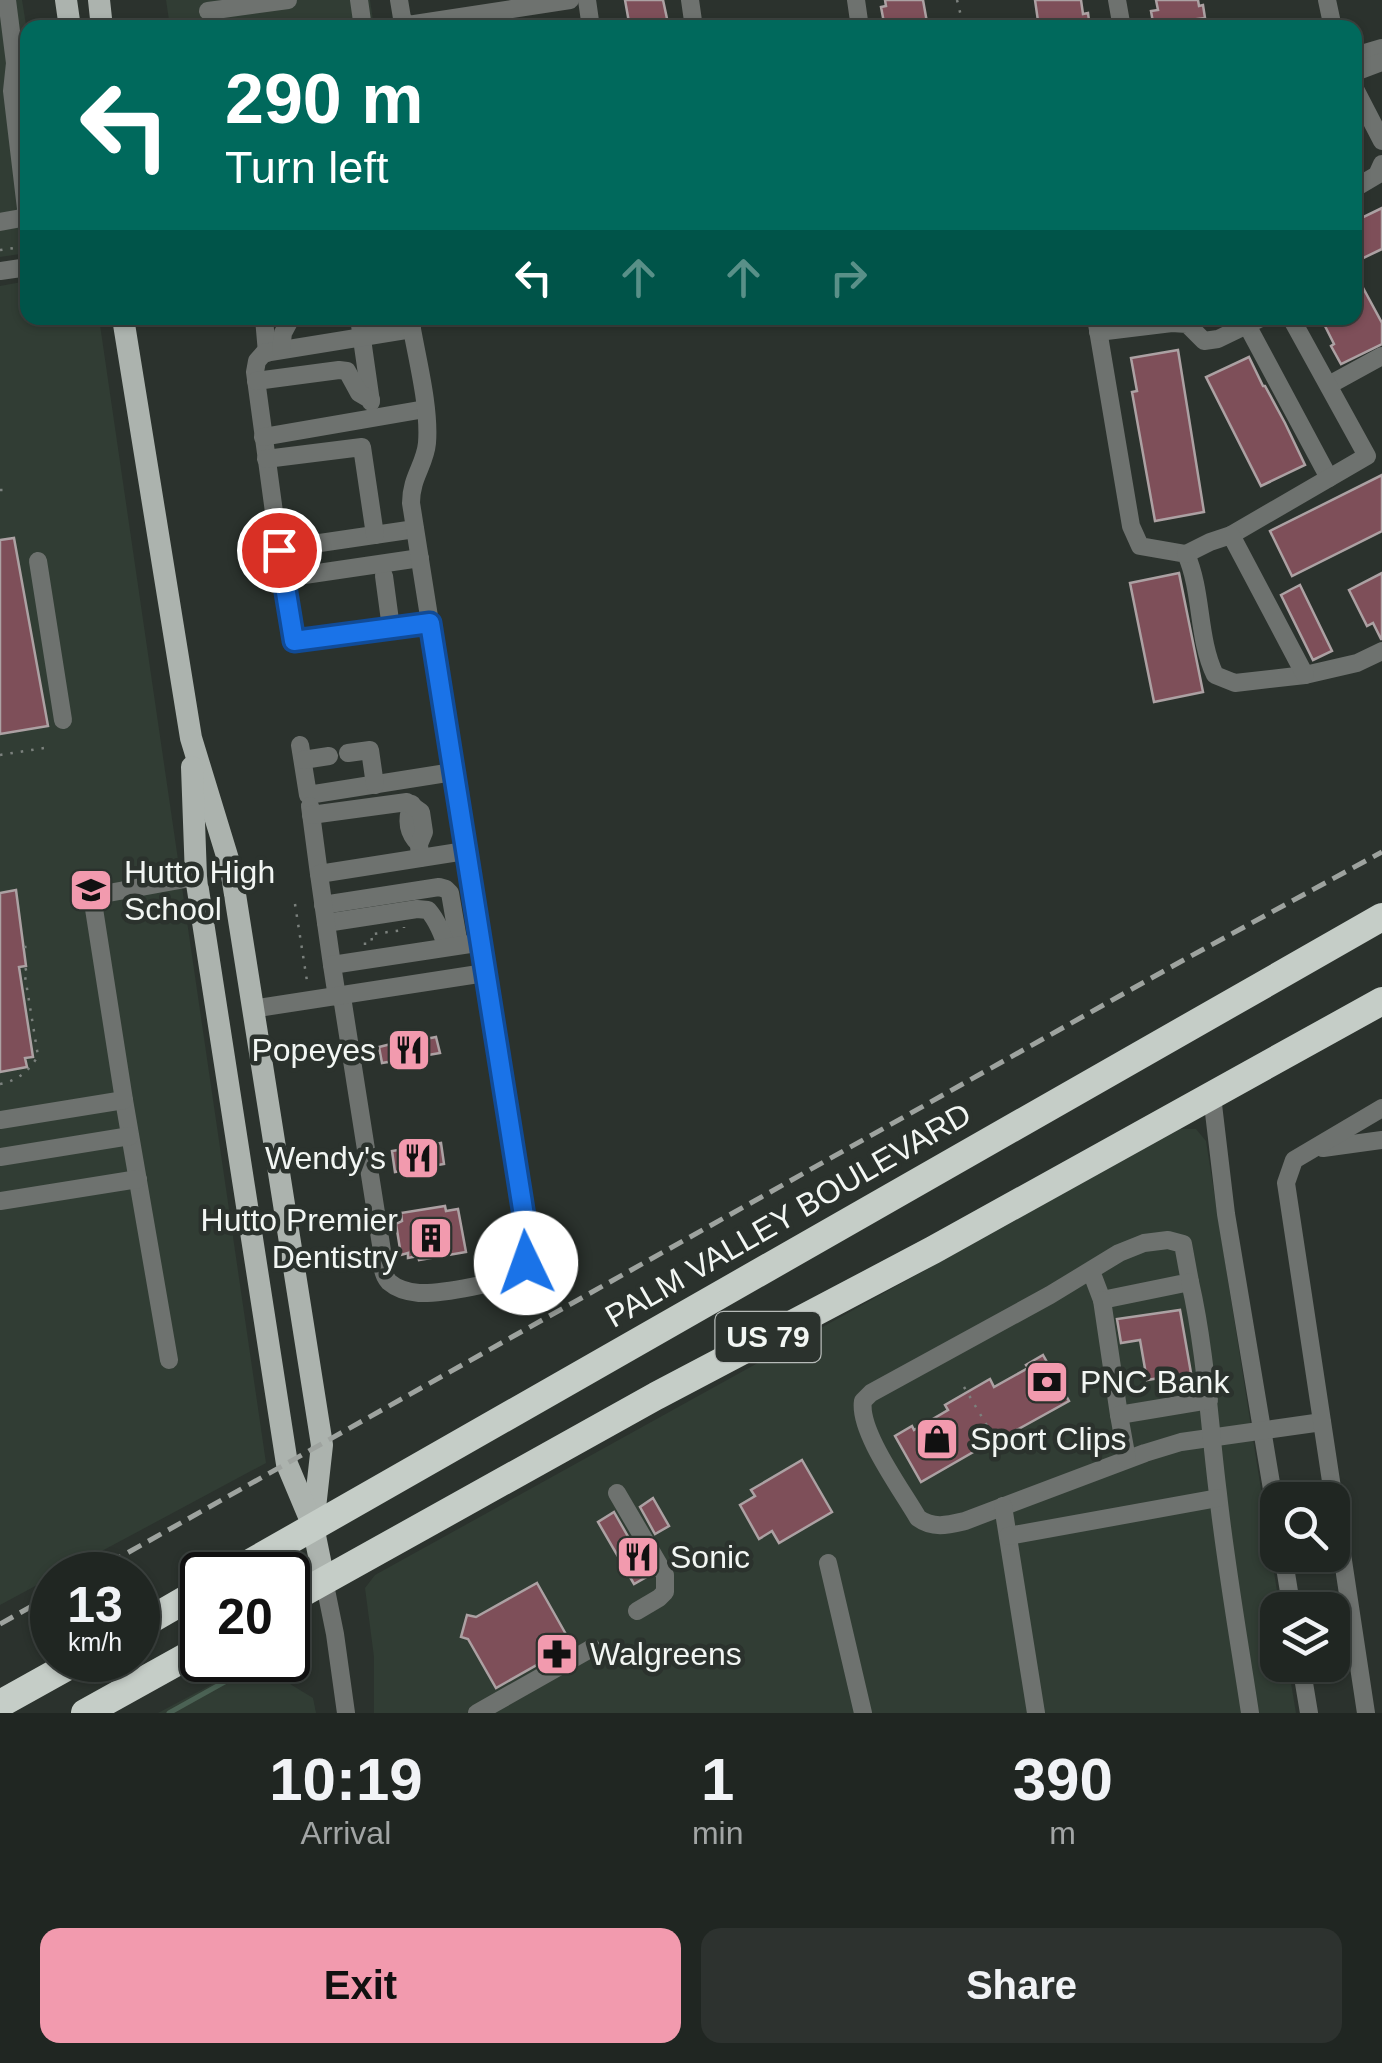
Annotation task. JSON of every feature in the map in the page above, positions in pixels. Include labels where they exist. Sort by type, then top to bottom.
[{"type":"highway","name":"PALM VALLEY BOULEVARD","points":[[268,1552],[1382,917]]},
{"type":"highway","name":"US 79","points":[[310,1588],[656,1396],[934,1250],[1382,1001]]},
{"type":"highway","points":[[85,1713],[180,1660]]},
{"type":"highway","points":[[0,1704],[39,1682]]},
{"type":"main road","points":[[124,325],[191,738],[196,877],[287,1464],[313,1526],[324,1580]]},
{"type":"main road","points":[[191,738],[231,869],[322,1444],[313,1526]]},
{"type":"street","points":[[7,0],[20,158]]},
{"type":"street","points":[[209,13],[288,0]]},
{"type":"street","points":[[446,20],[570,0]]},
{"type":"street","points":[[1362,102],[1382,141]]},
{"type":"street","points":[[1362,184],[1378,175],[1382,164]]},
{"type":"street","points":[[266,325],[274,351]]},
{"type":"street","points":[[274,351],[287,325]]},
{"type":"street","points":[[360,325],[372,409]]},
{"type":"street","points":[[329,756],[301,752],[332,966],[374,1192],[382,1270],[390,1283],[422,1293],[489,1284],[516,1274],[526,1263],[528,1241],[415,529],[411,492],[427,444],[411,325]]},
{"type":"street","points":[[1097,325],[1131,526],[1140,546],[1186,554],[1231,535],[1374,452],[1329,385],[1296,325]]},
{"type":"street","points":[[1187,325],[1204,341],[1218,339],[1246,325]]},
{"type":"street","points":[[1256,325],[1329,478]]},
{"type":"street","points":[[385,326],[361,337],[274,351],[257,361],[263,437],[272,459],[279,550],[294,641],[430,623]]},
{"type":"street","points":[[1329,385],[1382,356]]},
{"type":"street","points":[[256,382],[347,371],[372,409]]},
{"type":"street","points":[[263,437],[372,409],[424,410]]},
{"type":"street","points":[[272,459],[362,446],[374,530]]},
{"type":"street","points":[[279,550],[374,530],[415,529]]},
{"type":"street","points":[[1231,535],[1305,675]]},
{"type":"street","points":[[1186,554],[1195,574],[1206,655],[1215,674],[1234,683],[1305,675],[1358,663],[1382,651]]},
{"type":"street","points":[[284,578],[420,558]]},
{"type":"street","points":[[38,560],[64,720]]},
{"type":"street","points":[[384,576],[391,628]]},
{"type":"street","points":[[348,753],[370,750],[376,784]]},
{"type":"street","points":[[310,805],[376,784],[453,772]]},
{"type":"street","points":[[310,805],[412,804],[422,812],[424,832],[420,851]]},
{"type":"street","points":[[320,874],[420,851],[466,851]]},
{"type":"street","points":[[169,1360],[92,896],[196,877]]},
{"type":"street","points":[[324,914],[446,888],[450,893],[450,943]]},
{"type":"street","points":[[324,914],[368,916],[428,910],[450,943]]},
{"type":"street","points":[[332,966],[450,943],[480,942]]},
{"type":"street","points":[[252,1009],[485,972]]},
{"type":"street","points":[[1212,1096],[1229,1231],[1271,1482]]},
{"type":"street","points":[[0,1120],[124,1100]]},
{"type":"street","points":[[1366,1713],[1286,1183],[1294,1160],[1382,1108]]},
{"type":"street","points":[[0,1158],[130,1136]]},
{"type":"street","points":[[1313,1149],[1382,1140]]},
{"type":"street","points":[[0,1201],[138,1179]]},
{"type":"street","points":[[1250,1713],[1218,1498],[1212,1438],[1210,1400],[1182,1244],[1168,1240],[1144,1243],[1119,1254],[870,1394],[864,1402],[863,1420],[871,1438],[918,1518],[935,1526],[949,1525],[1181,1442],[1212,1438],[1262,1432],[1322,1422]]},
{"type":"street","points":[[1091,1271],[1102,1300],[1127,1460]]},
{"type":"street","points":[[1102,1300],[1190,1282]]},
{"type":"street","points":[[1119,1416],[1210,1400]]},
{"type":"street","points":[[617,1494],[665,1575],[665,1592],[636,1610]]},
{"type":"street","points":[[1008,1536],[1218,1498]]},
{"type":"street","points":[[1003,1506],[1036,1713]]},
{"type":"street","points":[[828,1564],[862,1713]]},
{"type":"street","points":[[324,1580],[336,1634],[346,1713]]},
{"type":"street","points":[[477,1713],[592,1648]]},
{"type":"street","points":[[1304,1682],[1309,1713]]},
{"type":"path","points":[[0,755],[44,748]]},
{"type":"path","points":[[295,904],[308,982]]},
{"type":"path","points":[[0,1084],[22,1075],[38,1056],[24,970],[30,968]]},
{"type":"path","points":[[964,1387],[1004,1454]]},
{"type":"shaded area","points":[[0,0],[22,0],[25,20],[20,20],[20,254],[0,257]]},
{"type":"shaded area","points":[[166,0],[370,0],[373,20],[169,20]]},
{"type":"shaded area","name":"Hutto High School","points":[[20,282],[20,325],[100,325],[266,1463],[100,1552],[30,1552],[30,1589],[0,1605],[0,286]]},
{"type":"shaded area","points":[[1180,1129],[1196,1129],[1206,1141],[1260,1483],[1260,1572],[1274,1572],[1277,1592],[1260,1592],[1260,1682],[1291,1682],[1296,1713],[374,1713],[374,1657],[365,1588],[375,1575]]},
{"type":"shaded area","points":[[216,1682],[287,1682],[313,1698],[316,1713],[158,1713]]},
{"type":"building","points":[[625,0],[663,0],[667,20],[629,20]]},
{"type":"building","points":[[885,0],[923,0],[927,20],[883,20],[881,7],[886,6]]},
{"type":"building","points":[[1035,0],[1081,0],[1083,14],[1088,13],[1089,20],[1038,20]]},
{"type":"building","points":[[1156,0],[1198,0],[1205,18],[1153,20],[1151,11],[1158,10]]},
{"type":"building","points":[[1382,208],[1382,249],[1362,259],[1362,218]]},
{"type":"building","points":[[1362,286],[1382,323],[1382,344],[1341,364],[1331,346],[1334,344],[1324,325],[1362,325]]},
{"type":"building","points":[[1178,350],[1204,512],[1155,521],[1132,392],[1137,391],[1131,358]]},
{"type":"building","points":[[1249,357],[1305,465],[1261,486],[1206,377]]},
{"type":"building","points":[[1382,475],[1382,531],[1292,576],[1270,531]]},
{"type":"building","points":[[14,538],[48,726],[0,734],[0,540]]},
{"type":"building","points":[[1179,573],[1203,692],[1154,702],[1130,583]]},
{"type":"building","points":[[1382,573],[1381,639],[1373,623],[1367,626],[1349,590]]},
{"type":"building","points":[[1300,585],[1332,651],[1313,660],[1281,595]]},
{"type":"building","points":[[16,890],[26,966],[19,967],[33,1057],[25,1058],[27,1067],[0,1072],[0,893]]},
{"type":"building","name":"Popeyes","points":[[436,1037],[440,1053],[382,1063],[379,1047]]},
{"type":"building","name":"Wendy's","points":[[441,1143],[444,1164],[395,1172],[392,1151]]},
{"type":"building","name":"Hutto Premier Dentistry","points":[[445,1206],[446,1211],[458,1209],[466,1252],[419,1260],[418,1256],[408,1258],[408,1253],[401,1255],[396,1224],[402,1221],[401,1213]]},
{"type":"building","points":[[1180,1310],[1191,1373],[1147,1380],[1140,1340],[1121,1343],[1117,1319]]},
{"type":"building","points":[[1043,1355],[1069,1401],[921,1482],[895,1436],[948,1410],[945,1405],[990,1379],[994,1387]]},
{"type":"building","points":[[802,1460],[832,1512],[779,1543],[772,1531],[759,1539],[740,1505],[755,1496],[751,1490]]},
{"type":"building","points":[[653,1498],[669,1526],[655,1534],[640,1507]]},
{"type":"building","points":[[614,1512],[650,1575],[634,1584],[598,1522]]},
{"type":"building","name":"Walgreens","points":[[537,1583],[572,1645],[496,1688],[468,1639],[461,1637],[467,1615],[476,1617]]},
{"type":"waterway","points":[[169,1713],[225,1682]]},
{"type":"railway","points":[[129,1552],[1382,852]]},
{"type":"railway","points":[[0,1624],[30,1607]]},
{"type":"place","name":"Hutto High School","points":[[91,890]]},
{"type":"place","name":"Popeyes","points":[[409,1050]]},
{"type":"place","name":"Wendy's","points":[[418,1158]]},
{"type":"place","name":"Hutto Premier Dentistry","points":[[431,1238]]},
{"type":"place","name":"PNC Bank","points":[[1047,1382]]},
{"type":"place","name":"Sport Clips","points":[[937,1439]]},
{"type":"place","name":"Sonic","points":[[638,1557]]},
{"type":"place","name":"Walgreens","points":[[557,1654]]},
{"type":"route","points":[[279,550],[294,641],[430,623],[528,1241],[526,1263]]}]
